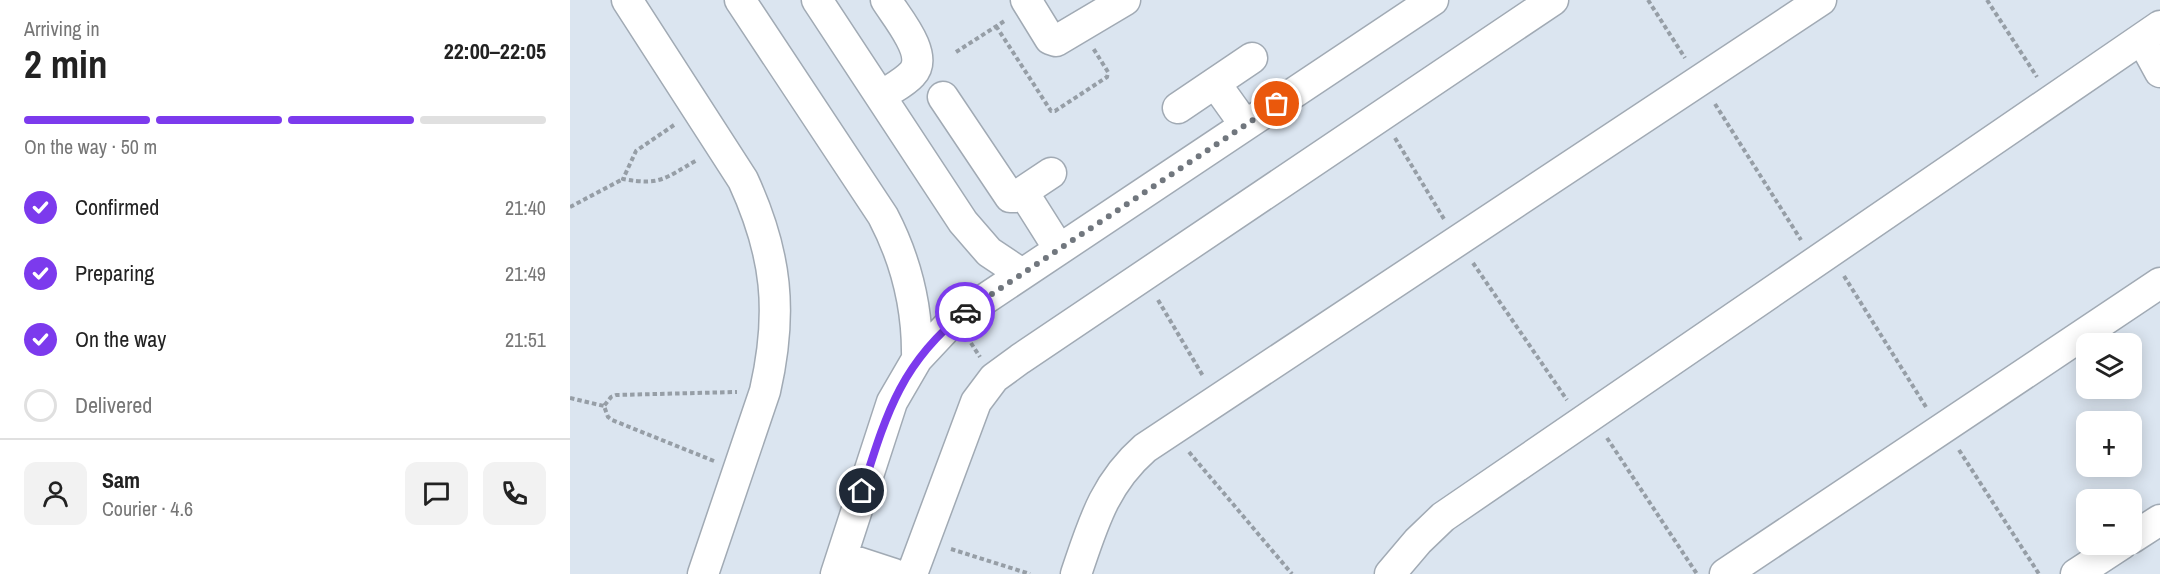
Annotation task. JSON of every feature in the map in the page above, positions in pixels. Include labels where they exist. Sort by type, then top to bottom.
[{"type":"street","points":[[627,0],[743,180],[766,238],[772,268],[775,330],[765,392],[703,574]]},
{"type":"street","points":[[740,0],[883,216],[894,238],[912,293],[917,334],[917,359]]},
{"type":"street","points":[[817,0],[975,238],[989,252],[1022,274]]},
{"type":"street","points":[[881,96],[913,74],[919,60],[916,48],[886,0]]},
{"type":"street","points":[[1027,2],[1053,40],[1059,41],[1125,0]]},
{"type":"street","points":[[894,574],[839,566],[883,426],[903,380],[931,342],[956,320],[1022,274],[1433,0]]},
{"type":"street","points":[[912,574],[976,402],[994,378],[1143,276],[1517,10],[1553,0]]},
{"type":"street","points":[[1076,574],[1099,508],[1110,488],[1132,460],[1145,448],[1821,0]]},
{"type":"street","points":[[1390,574],[1418,541],[1443,517],[2151,33],[2160,72]]},
{"type":"street","points":[[1178,108],[1252,58]]},
{"type":"street","points":[[1215,83],[1245,125]]},
{"type":"street","points":[[943,98],[1010,197],[1015,197],[1050,173]]},
{"type":"street","points":[[1023,192],[1059,249]]},
{"type":"street","points":[[1725,574],[2160,283]]},
{"type":"street","points":[[2142,531],[2160,519]]},
{"type":"street","points":[[2076,574],[2105,555]]},
{"type":"path","points":[[1648,0],[1700,80],[1942,429],[2039,574]]},
{"type":"path","points":[[1987,0],[2052,100]]},
{"type":"path","points":[[956,52],[1027,2]]},
{"type":"path","points":[[996,26],[1051,111],[1055,111],[1108,75],[1081,27]]},
{"type":"path","points":[[570,207],[623,179],[636,151],[698,110]]},
{"type":"path","points":[[623,179],[645,183],[660,181],[721,147]]},
{"type":"path","points":[[1143,276],[1218,400]]},
{"type":"path","points":[[956,320],[994,378]]},
{"type":"path","points":[[604,406],[611,397],[616,395],[765,392]]},
{"type":"path","points":[[570,398],[604,406]]},
{"type":"path","points":[[604,406],[608,417],[612,420],[737,470]]},
{"type":"path","points":[[1592,415],[1697,574]]},
{"type":"path","points":[[1172,430],[1292,574]]},
{"type":"path","points":[[925,540],[1030,574]]},
{"type":"way so far","points":[[965,312],[1277,104]]},
{"type":"route","points":[[862,491],[883,426],[903,380],[931,342],[965,312]]}]
